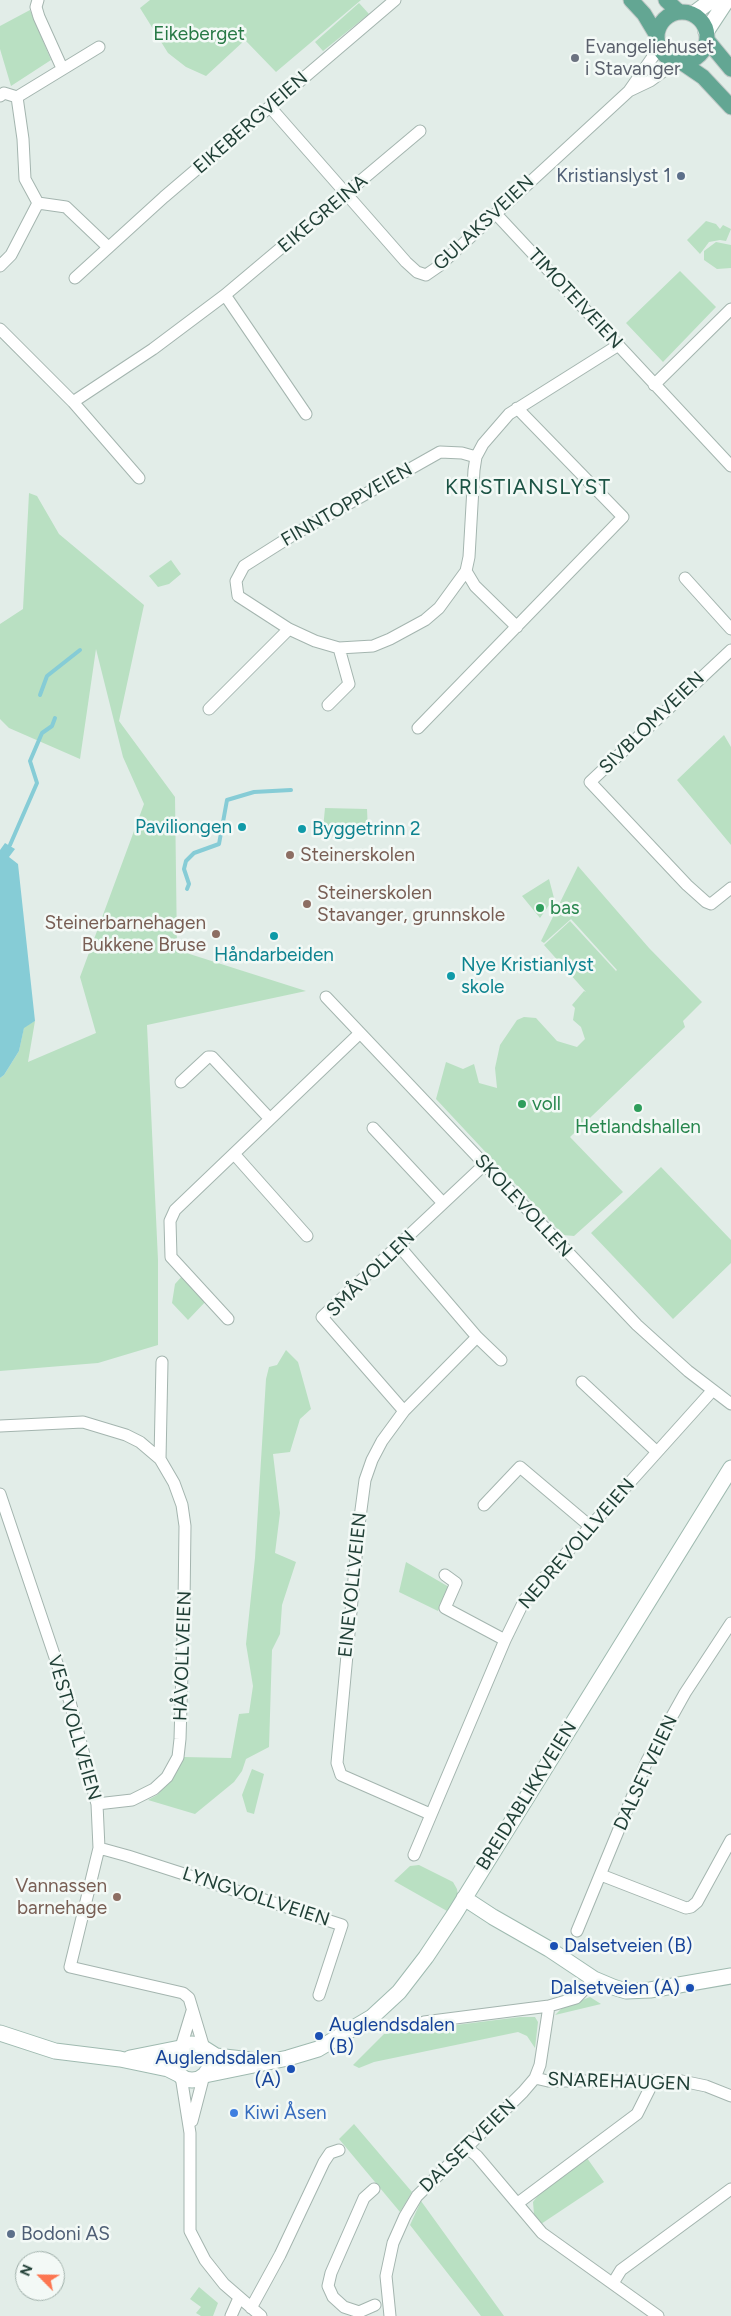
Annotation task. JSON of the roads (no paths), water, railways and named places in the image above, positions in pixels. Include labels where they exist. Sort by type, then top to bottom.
[{"type":"main road","points":[[631,0],[647,19],[667,58],[678,62],[703,78],[731,107]]},
{"type":"main road","points":[[666,0],[703,23],[706,36],[731,69]]},
{"type":"main road","points":[[658,41],[659,25],[665,18],[686,13],[712,0]]},
{"type":"main road","points":[[678,62],[691,60],[699,55],[706,36],[727,0]]},
{"type":"main road","name":"BREIDABLIKKVEIEN","points":[[204,2075],[318,2049],[372,2017],[399,1992],[426,1958],[731,1468]]},
{"type":"main road","points":[[464,1898],[549,1949],[594,1979],[626,1990],[650,1990],[731,1976]]},
{"type":"main road","points":[[0,2033],[54,2050],[120,2059],[168,2069],[189,2080],[204,2075],[209,2067],[209,2057],[204,2049],[197,2044],[189,2044],[181,2048],[120,2059]]},
{"type":"main road","points":[[181,2048],[175,2056],[175,2067],[181,2076]]},
{"type":"main road","name":"BREIDABLIKKVEIEN","points":[[204,2049],[216,2056],[267,2062]]},
{"type":"street","points":[[38,0],[36,8],[39,17],[62,68]]},
{"type":"street","name":"EIKEBERGVEIEN","points":[[75,278],[108,247],[395,0]]},
{"type":"street","name":"GULAKSVEIEN","points":[[270,108],[406,262],[417,272],[426,275],[439,266],[629,91],[658,41]]},
{"type":"street","points":[[0,96],[4,93],[17,97],[99,47]]},
{"type":"street","points":[[629,91],[650,81],[678,62]]},
{"type":"street","points":[[17,97],[23,139],[24,179],[38,203]]},
{"type":"street","name":"EIKEGREINA","points":[[73,402],[153,349],[225,295],[346,196],[420,132]]},
{"type":"street","points":[[38,203],[66,207],[108,247]]},
{"type":"street","points":[[0,266],[11,255],[38,203]]},
{"type":"street","name":"TIMOTEIVEIEN","points":[[496,214],[617,346],[731,466]]},
{"type":"street","points":[[225,295],[306,414]]},
{"type":"street","points":[[654,385],[731,308]]},
{"type":"street","points":[[0,329],[73,402],[139,478]]},
{"type":"street","points":[[209,709],[289,628],[315,642],[339,648],[373,646],[425,620],[443,603],[466,571],[470,557],[476,457],[496,426],[517,408],[617,346]]},
{"type":"street","points":[[418,728],[623,517],[517,408]]},
{"type":"street","name":"FINNTOPPVEIEN","points":[[289,628],[238,596],[236,588],[238,573],[254,558],[440,452],[462,453],[476,457]]},
{"type":"street","points":[[466,571],[475,586],[517,628]]},
{"type":"street","points":[[685,578],[731,629]]},
{"type":"street","points":[[328,704],[348,684],[339,648]]},
{"type":"street","name":"SIVBLOMVEIEN","points":[[731,650],[590,782],[687,885],[706,902],[711,904],[731,888]]},
{"type":"street","name":"SKOLEVOLLEN","points":[[326,997],[637,1326],[712,1391],[731,1404]]},
{"type":"street","points":[[228,1319],[171,1257],[170,1221],[175,1210],[235,1155],[359,1034]]},
{"type":"street","points":[[181,1082],[208,1057],[212,1057],[270,1119]]},
{"type":"street","points":[[373,1128],[443,1203]]},
{"type":"street","points":[[235,1155],[307,1236]]},
{"type":"street","name":"SMÅVOLLEN","points":[[404,1411],[322,1317],[485,1164]]},
{"type":"street","points":[[399,1246],[477,1337],[501,1360]]},
{"type":"street","name":"EINEVOLLVEIEN","points":[[430,1814],[341,1776],[337,1769],[344,1675],[365,1480],[372,1460],[382,1441],[404,1411],[477,1337]]},
{"type":"street","points":[[160,1459],[162,1362]]},
{"type":"street","points":[[582,1382],[657,1452]]},
{"type":"street","name":"NEDREVOLLVEIEN","points":[[414,1855],[505,1640],[525,1599],[712,1391]]},
{"type":"street","name":"HÅVOLLVEIEN","points":[[0,1426],[71,1422],[94,1424],[114,1430],[140,1442],[160,1459],[174,1483],[180,1500],[185,1526],[182,1697],[178,1757],[167,1777],[154,1789],[132,1800],[97,1804]]},
{"type":"street","points":[[484,1505],[520,1467],[591,1527]]},
{"type":"street","name":"VESTVOLLVEIEN","points":[[0,1494],[70,1702],[97,1804],[99,1848],[70,1966],[172,1989],[183,1993],[189,1998],[192,2009]]},
{"type":"street","points":[[445,1574],[456,1583],[445,1608],[505,1640]]},
{"type":"street","name":"DALSETVEIEN","points":[[577,1931],[648,1761],[685,1692],[731,1623]]},
{"type":"street","points":[[601,1875],[686,1908],[691,1907],[697,1902],[731,1840]]},
{"type":"street","name":"LYNGVOLLVEIEN","points":[[99,1848],[342,1925],[319,1995]]},
{"type":"street","points":[[424,2022],[549,2006],[576,1998],[594,1979]]},
{"type":"street","name":"DALSETVEIEN","points":[[390,2316],[386,2276],[393,2243],[405,2216],[417,2196],[523,2092],[534,2078],[540,2064],[549,2006]]},
{"type":"street","points":[[181,2048],[192,2009]]},
{"type":"street","points":[[192,2009],[204,2049]]},
{"type":"street","points":[[190,2133],[196,2099],[204,2075]]},
{"type":"street","points":[[181,2076],[190,2133],[190,2231],[205,2260],[224,2284],[261,2316]]},
{"type":"street","name":"SNAREHAUGEN","points":[[534,2078],[548,2081],[682,2081],[706,2086],[731,2096]]},
{"type":"street","points":[[518,2203],[637,2114],[653,2082]]},
{"type":"street","points":[[466,2147],[518,2203],[542,2233],[658,2316]]},
{"type":"street","points":[[252,2308],[280,2256],[324,2162],[330,2153],[339,2150]]},
{"type":"street","points":[[374,2189],[364,2198],[331,2273],[328,2286],[333,2297],[344,2307],[359,2312],[387,2300]]},
{"type":"street","points":[[613,2283],[621,2270],[731,2189]]},
{"type":"street","points":[[231,2316],[239,2298]]},
{"type":"street","points":[[367,2316],[375,2305]]},
{"type":"water","points":[[5,843],[15,849],[9,857],[18,864],[35,1021],[24,1028],[19,1051],[4,1075],[0,1078],[0,850]]},
{"type":"waterway","points":[[40,695],[47,676],[80,650]]},
{"type":"waterway","points":[[10,845],[37,783],[30,761],[42,733],[52,726],[55,718]]},
{"type":"waterway","points":[[187,889],[189,884],[184,869],[186,861],[194,853],[219,844],[227,800],[254,792],[291,790]]},
{"type":"place","name":"Evangeliehuset i Stavanger","points":[[575,58]]},
{"type":"place","name":"Kristianslyst 1","points":[[681,176]]},
{"type":"place","name":"Paviliongen","points":[[242,827]]},
{"type":"place","name":"Byggetrinn 2","points":[[302,829]]},
{"type":"place","name":"Steinerskolen","points":[[290,855]]},
{"type":"place","name":"Steinerskolen Stavanger, grunnskole","points":[[307,904]]},
{"type":"place","name":"bas","points":[[540,908]]},
{"type":"place","name":"Steinerbarnehagen Bukkene Bruse","points":[[216,934]]},
{"type":"place","name":"Håndarbeiden","points":[[274,936]]},
{"type":"place","name":"Nye Kristianlyst skole","points":[[451,976]]},
{"type":"place","name":"voll","points":[[522,1104]]},
{"type":"place","name":"Hetlandshallen","points":[[638,1108]]},
{"type":"place","name":"Vannassen barnehage","points":[[117,1897]]},
{"type":"place","name":"Dalsetveien (B)","points":[[554,1946]]},
{"type":"place","name":"Dalsetveien (A)","points":[[690,1988]]},
{"type":"place","name":"Auglendsdalen (B)","points":[[319,2036]]},
{"type":"place","name":"Auglendsdalen (A)","points":[[291,2069]]},
{"type":"place","name":"Kiwi Åsen","points":[[234,2113]]},
{"type":"place","name":"Bodoni AS","points":[[11,2234]]},
{"type":"district","name":"KRISTIANSLYST","points":[[528,488]]},
{"type":"park label","name":"Eikeberget","points":[[199,34]]}]
